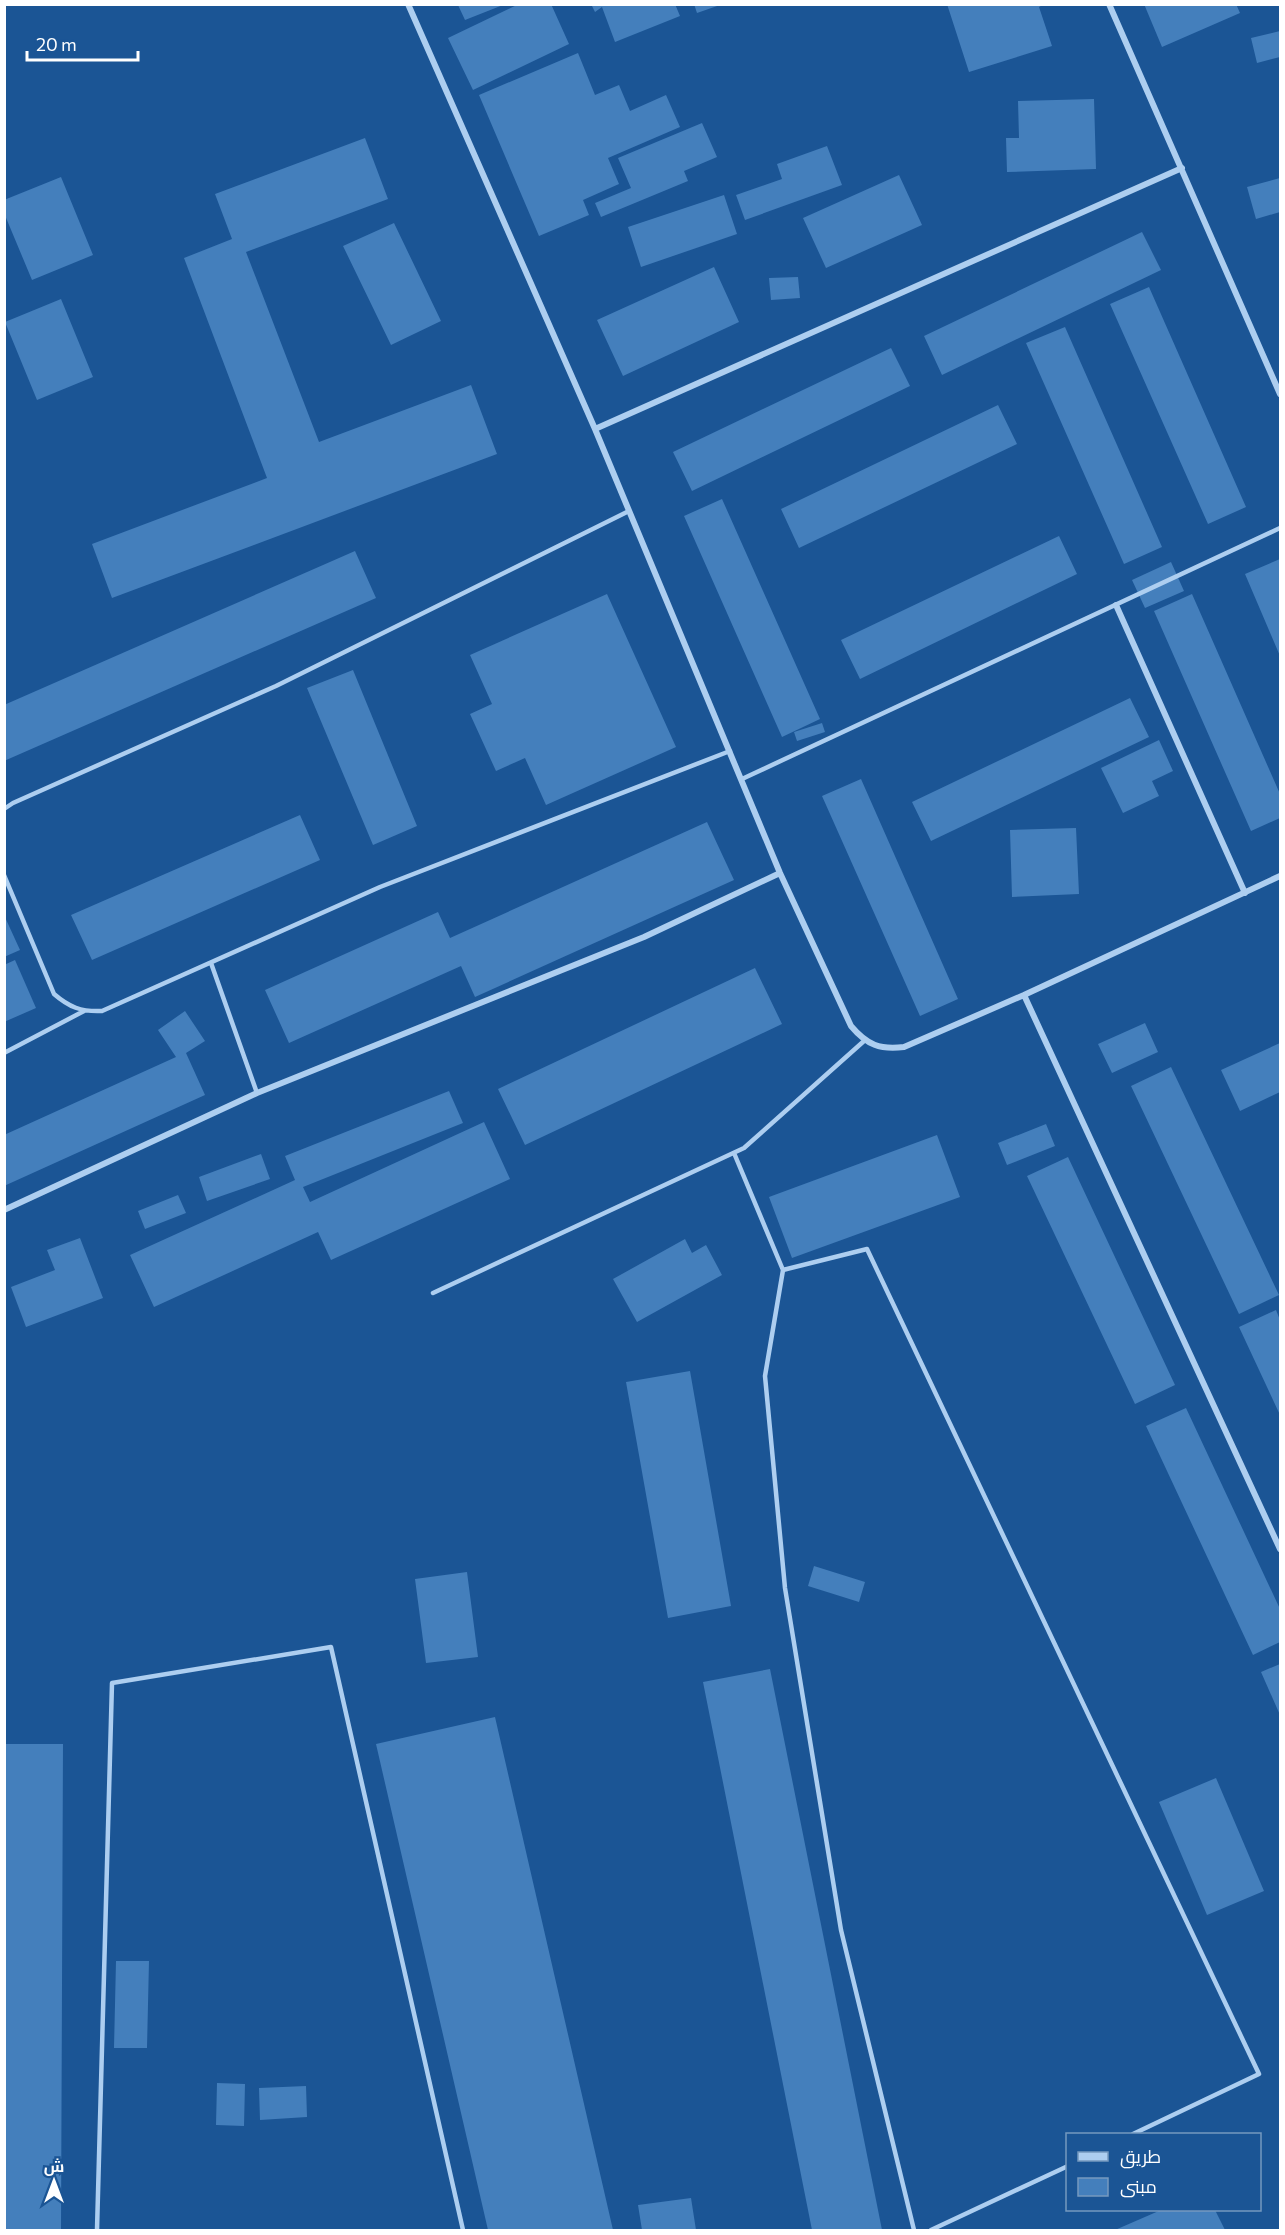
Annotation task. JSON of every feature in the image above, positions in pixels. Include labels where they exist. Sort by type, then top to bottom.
[{"type":"street","points":[[408,4],[595,429],[780,873],[851,1026],[864,1041],[884,1049],[904,1047],[1024,995],[1281,876]]},
{"type":"street","points":[[1109,4],[1281,394]]},
{"type":"street","points":[[595,429],[1182,168]]},
{"type":"street","points":[[1116,605],[1245,892]]},
{"type":"street","points":[[4,1210],[257,1093],[644,937],[780,873]]},
{"type":"street","points":[[1024,995],[1281,1549]]},
{"type":"lane","points":[[4,809],[276,686],[629,511]]},
{"type":"lane","points":[[742,779],[1281,528]]},
{"type":"lane","points":[[4,875],[54,994],[67,1005],[84,1011],[102,1011],[380,887],[730,751]]},
{"type":"lane","points":[[211,963],[257,1093]]},
{"type":"lane","points":[[4,1053],[84,1011]]},
{"type":"lane","points":[[433,1293],[744,1148],[864,1041]]},
{"type":"lane","points":[[734,1153],[783,1270],[765,1376],[785,1588],[841,1930],[914,2230]]},
{"type":"lane","points":[[783,1270],[867,1249],[1258,2074],[1135,2133]]},
{"type":"lane","points":[[97,2230],[111,1683],[331,1647],[463,2230]]},
{"type":"lane","points":[[931,2230],[1066,2167]]},
{"type":"building","points":[[519,4],[551,4],[569,44],[473,90],[448,38]]},
{"type":"building","points":[[591,4],[675,4],[680,16],[615,42],[602,7],[595,12]]},
{"type":"building","points":[[694,4],[720,4],[720,5],[697,13]]},
{"type":"building","points":[[947,4],[1044,4],[1039,7],[1052,46],[969,72]]},
{"type":"building","points":[[1144,4],[1236,4],[1240,13],[1162,47]]},
{"type":"building","points":[[458,5],[503,5],[465,20]]},
{"type":"building","points":[[1280,31],[1280,57],[1257,63],[1251,38]]},
{"type":"building","points":[[578,53],[595,95],[619,85],[630,111],[666,95],[680,127],[608,158],[619,184],[583,200],[589,215],[539,236],[479,95]]},
{"type":"building","points":[[1094,99],[1096,169],[1007,172],[1006,138],[1019,138],[1018,101]]},
{"type":"building","points":[[702,123],[717,157],[684,171],[688,181],[601,217],[595,203],[631,188],[618,158]]},
{"type":"building","points":[[365,138],[388,199],[246,252],[319,442],[471,385],[497,454],[112,598],[92,544],[267,478],[184,258],[232,239],[215,194]]},
{"type":"building","points":[[827,146],[842,185],[745,220],[736,195],[782,179],[777,164]]},
{"type":"building","points":[[899,175],[922,225],[826,268],[803,218]]},
{"type":"building","points":[[61,177],[93,255],[32,280],[4,213],[4,200]]},
{"type":"building","points":[[1280,178],[1280,212],[1256,219],[1247,187]]},
{"type":"building","points":[[724,195],[737,234],[641,267],[628,227]]},
{"type":"building","points":[[394,223],[441,321],[391,345],[343,246]]},
{"type":"building","points":[[1142,232],[1161,270],[942,375],[924,336]]},
{"type":"building","points":[[714,267],[739,322],[623,376],[597,320]]},
{"type":"building","points":[[798,277],[800,298],[771,300],[769,278]]},
{"type":"building","points":[[1149,287],[1246,507],[1208,524],[1110,304]]},
{"type":"building","points":[[61,299],[93,377],[37,400],[5,322]]},
{"type":"building","points":[[1065,327],[1162,547],[1124,564],[1026,343]]},
{"type":"building","points":[[891,348],[910,386],[692,491],[673,452]]},
{"type":"building","points":[[998,405],[1017,444],[799,548],[781,509]]},
{"type":"building","points":[[722,499],[820,719],[782,737],[684,516]]},
{"type":"building","points":[[1059,536],[1077,574],[860,679],[841,640]]},
{"type":"building","points":[[355,551],[376,598],[4,761],[4,705]]},
{"type":"building","points":[[1280,559],[1280,656],[1245,574]]},
{"type":"building","points":[[1171,562],[1184,591],[1145,608],[1132,580]]},
{"type":"building","points":[[607,594],[676,747],[546,805],[525,758],[496,771],[470,714],[492,704],[470,655]]},
{"type":"building","points":[[1192,594],[1280,794],[1280,818],[1251,831],[1154,611]]},
{"type":"building","points":[[353,670],[417,826],[373,845],[307,688]]},
{"type":"building","points":[[1130,698],[1149,737],[931,841],[912,802]]},
{"type":"building","points":[[822,723],[825,732],[797,741],[794,732]]},
{"type":"building","points":[[1159,740],[1173,771],[1152,781],[1159,796],[1123,813],[1101,768]]},
{"type":"building","points":[[861,779],[958,999],[920,1016],[822,796]]},
{"type":"building","points":[[300,815],[320,860],[92,960],[71,915]]},
{"type":"building","points":[[707,822],[734,880],[475,997],[461,966],[289,1043],[265,990],[438,912],[450,938]]},
{"type":"building","points":[[1076,828],[1079,894],[1012,897],[1010,830]]},
{"type":"building","points":[[4,915],[20,950],[4,957]]},
{"type":"building","points":[[15,960],[36,1008],[4,1022],[4,965]]},
{"type":"building","points":[[755,968],[782,1024],[525,1145],[498,1089]]},
{"type":"building","points":[[185,1011],[205,1041],[186,1053],[205,1095],[4,1186],[4,1135],[176,1057],[158,1030]]},
{"type":"building","points":[[1145,1023],[1158,1052],[1112,1073],[1098,1044]]},
{"type":"building","points":[[1280,1043],[1280,1092],[1240,1111],[1221,1070]]},
{"type":"building","points":[[1171,1067],[1279,1295],[1239,1314],[1131,1086]]},
{"type":"building","points":[[449,1091],[463,1123],[303,1187],[310,1202],[484,1122],[510,1179],[331,1260],[318,1232],[154,1307],[130,1255],[295,1180],[285,1156]]},
{"type":"building","points":[[1046,1124],[1055,1146],[1007,1165],[998,1143]]},
{"type":"building","points":[[937,1135],[960,1197],[792,1258],[769,1197]]},
{"type":"building","points":[[261,1154],[270,1179],[207,1201],[199,1177]]},
{"type":"building","points":[[1068,1157],[1175,1385],[1135,1404],[1027,1176]]},
{"type":"building","points":[[178,1195],[186,1213],[145,1229],[138,1211]]},
{"type":"building","points":[[80,1238],[103,1298],[26,1327],[11,1287],[55,1270],[47,1250]]},
{"type":"building","points":[[685,1239],[692,1253],[706,1245],[722,1275],[637,1322],[613,1279]]},
{"type":"building","points":[[1276,1310],[1280,1320],[1280,1415],[1239,1327]]},
{"type":"building","points":[[690,1371],[731,1606],[668,1618],[626,1382]]},
{"type":"building","points":[[1186,1408],[1280,1609],[1280,1642],[1253,1655],[1146,1426]]},
{"type":"building","points":[[814,1566],[865,1582],[859,1602],[808,1586]]},
{"type":"building","points":[[467,1572],[478,1657],[426,1663],[415,1579]]},
{"type":"building","points":[[1280,1664],[1280,1715],[1261,1672]]},
{"type":"building","points":[[770,1669],[882,2230],[812,2230],[703,1682]]},
{"type":"building","points":[[495,1717],[613,2230],[488,2230],[376,1744]]},
{"type":"building","points":[[4,1744],[63,1744],[61,2230],[4,2230]]},
{"type":"building","points":[[1216,1778],[1264,1891],[1207,1915],[1159,1802]]},
{"type":"building","points":[[116,1961],[149,1961],[147,2048],[114,2048]]},
{"type":"building","points":[[217,2083],[245,2084],[244,2126],[216,2125]]},
{"type":"building","points":[[306,2086],[307,2117],[260,2120],[259,2088]]},
{"type":"building","points":[[691,2198],[696,2230],[642,2230],[638,2205]]},
{"type":"building","points":[[1159,2211],[1216,2211],[1225,2230],[1115,2230]]}]
